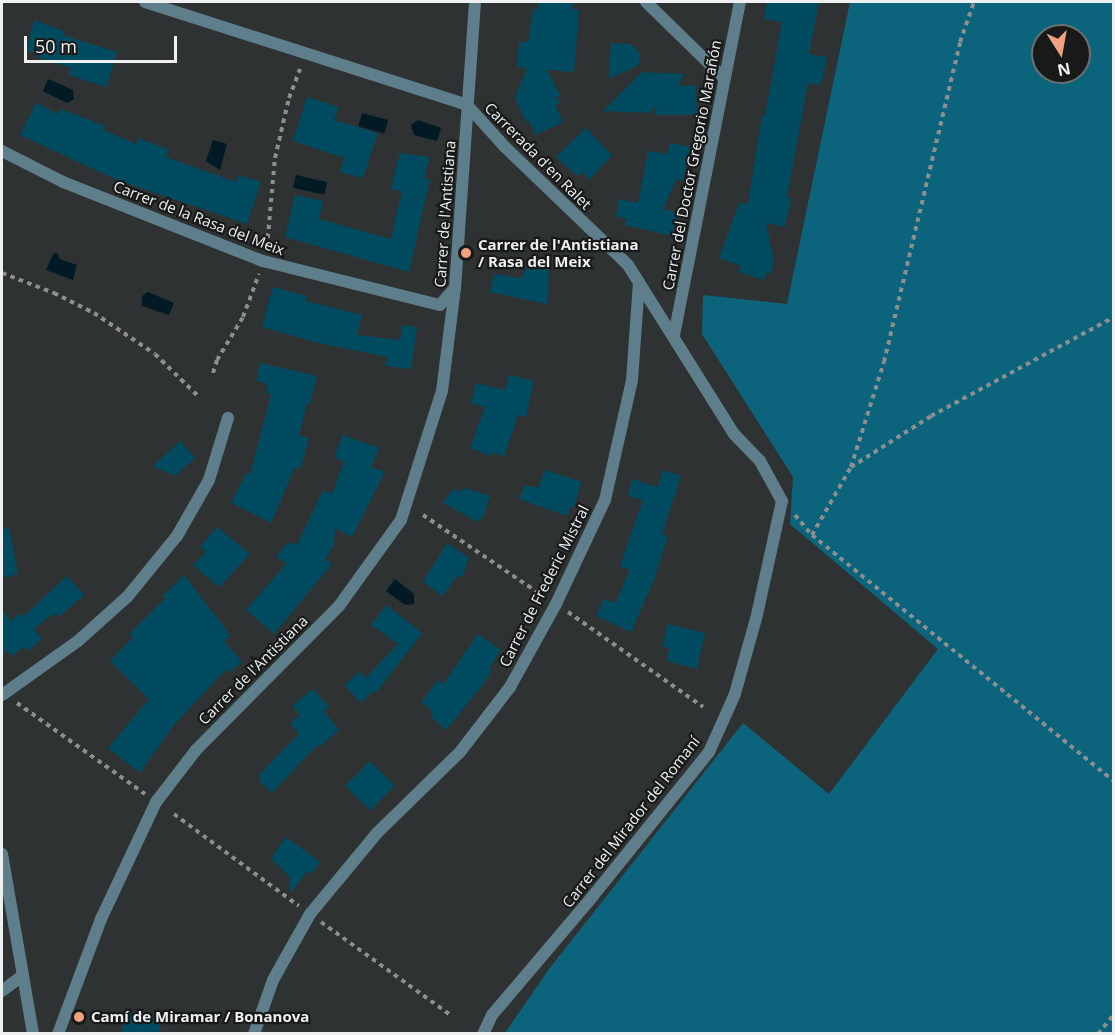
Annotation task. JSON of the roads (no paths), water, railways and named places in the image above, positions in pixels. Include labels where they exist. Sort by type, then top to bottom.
[{"type":"street","name":"Carrerada d'en Ralet","points":[[146,2],[467,105],[504,147],[628,265],[734,434],[760,461],[782,501]]},
{"type":"street","name":"Carrer de l'Antistiana","points":[[58,1034],[101,919],[156,802],[195,750],[339,606],[401,520],[442,391],[455,288],[475,2]]},
{"type":"street","points":[[646,2],[725,78]]},
{"type":"street","name":"Carrer del Doctor Gregorio Marañón","points":[[674,335],[740,2]]},
{"type":"street","name":"Carrer de la Rasa del Meix","points":[[2,152],[63,182],[263,261],[440,305]]},
{"type":"street","name":"Carrer de Frederic Mistral","points":[[254,1034],[273,980],[310,914],[377,833],[460,752],[510,687],[556,604],[605,500],[632,380],[639,282]]},
{"type":"street","points":[[440,305],[455,288]]},
{"type":"street","name":"Carrer de l'Antistiana","points":[[440,305],[451,325]]},
{"type":"street","points":[[7,697],[78,641],[128,596],[177,536],[209,480],[228,418]]},
{"type":"street","name":"Carrer del Mirador del Romaní","points":[[483,1034],[492,1015],[593,896],[709,752],[735,694],[757,615],[782,501]]},
{"type":"street","points":[[2,854],[33,1034]]},
{"type":"street","points":[[2,991],[23,975]]},
{"type":"place","name":"Carrer de l'Antistiana / Rasa del Meix","points":[[466,253]]},
{"type":"place","name":"Camí de Miramar / Bonanova","points":[[79,1017]]}]
